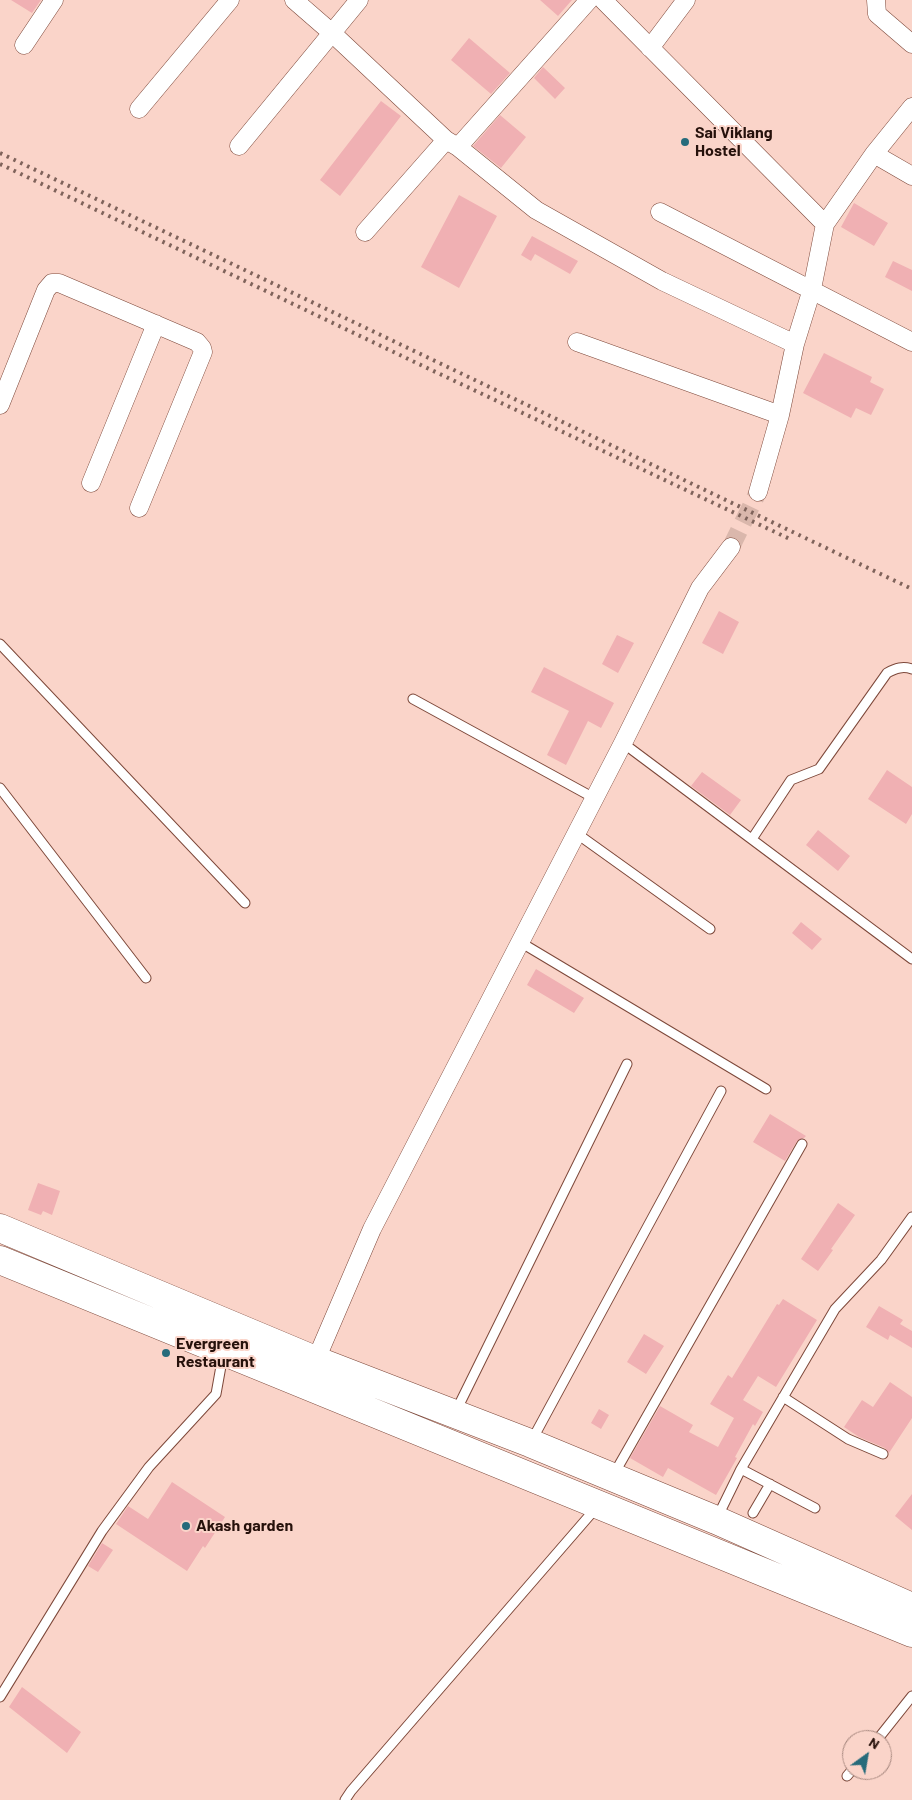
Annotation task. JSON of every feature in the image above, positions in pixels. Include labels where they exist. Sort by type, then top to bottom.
[{"type":"main road","points":[[0,1228],[315,1360],[530,1443],[716,1520],[912,1606]]},
{"type":"main road","points":[[0,1260],[912,1634]]},
{"type":"street","points":[[24,45],[54,0]]},
{"type":"street","points":[[138,109],[230,0]]},
{"type":"street","points":[[294,0],[452,144],[536,210],[662,281],[795,344]]},
{"type":"street","points":[[239,146],[359,0]]},
{"type":"street","points":[[365,232],[589,0]]},
{"type":"street","points":[[603,0],[825,224]]},
{"type":"street","points":[[650,48],[686,0]]},
{"type":"street","points":[[876,0],[877,14],[912,44]]},
{"type":"street","points":[[758,492],[780,415],[795,344],[812,289],[825,224],[874,154],[912,106]]},
{"type":"street","points":[[874,154],[912,176]]},
{"type":"street","points":[[660,212],[912,342]]},
{"type":"street","points":[[0,406],[46,290],[52,283],[58,283],[197,342],[203,352],[138,508]]},
{"type":"street","points":[[91,483],[156,324]]},
{"type":"street","points":[[577,342],[780,415]]},
{"type":"street","points":[[305,1386],[372,1229],[623,743],[700,588],[731,547]]},
{"type":"lane","points":[[0,644],[245,903]]},
{"type":"lane","points":[[752,839],[791,780],[819,768],[887,673],[895,668],[904,667],[912,669]]},
{"type":"lane","points":[[413,699],[594,798]]},
{"type":"lane","points":[[623,743],[912,959]]},
{"type":"lane","points":[[0,788],[146,978]]},
{"type":"lane","points":[[576,833],[710,929]]},
{"type":"lane","points":[[520,942],[766,1089]]},
{"type":"lane","points":[[455,1414],[627,1064]]},
{"type":"lane","points":[[530,1443],[721,1091]]},
{"type":"lane","points":[[612,1478],[802,1144]]},
{"type":"lane","points":[[716,1520],[741,1469],[835,1309],[880,1260],[912,1217]]},
{"type":"lane","points":[[0,1697],[102,1531],[149,1467],[216,1394],[224,1352]]},
{"type":"lane","points":[[783,1397],[848,1439],[883,1454]]},
{"type":"lane","points":[[741,1469],[815,1508]]},
{"type":"lane","points":[[753,1513],[770,1484]]},
{"type":"lane","points":[[345,1800],[598,1506]]},
{"type":"lane","points":[[885,1730],[912,1696]]},
{"type":"building","points":[[11,0],[41,0],[32,13]]},
{"type":"building","points":[[540,0],[572,0],[558,16]]},
{"type":"building","points":[[469,38],[510,73],[491,94],[451,60]]},
{"type":"building","points":[[543,67],[565,88],[555,99],[534,78]]},
{"type":"building","points":[[381,101],[401,116],[340,196],[320,180]]},
{"type":"building","points":[[500,115],[526,137],[501,168],[473,146]]},
{"type":"building","points":[[459,195],[497,216],[459,288],[421,267]]},
{"type":"building","points":[[854,203],[888,223],[874,246],[841,227]]},
{"type":"building","points":[[532,236],[578,261],[570,274],[535,254],[531,261],[521,255]]},
{"type":"building","points":[[893,261],[912,270],[912,291],[885,277]]},
{"type":"building","points":[[824,353],[872,377],[870,382],[884,389],[871,415],[856,408],[851,418],[803,393]]},
{"type":"building","points":[[719,611],[739,622],[723,654],[702,643]]},
{"type":"building","points":[[617,635],[634,643],[618,673],[602,664]]},
{"type":"building","points":[[544,667],[614,703],[601,728],[588,721],[566,765],[547,755],[569,711],[531,692]]},
{"type":"building","points":[[887,770],[912,787],[912,814],[906,824],[868,799]]},
{"type":"building","points":[[702,772],[741,800],[730,815],[691,786]]},
{"type":"building","points":[[818,830],[850,856],[838,871],[806,845]]},
{"type":"building","points":[[801,922],[822,939],[812,950],[792,933]]},
{"type":"building","points":[[536,969],[584,998],[574,1013],[527,985]]},
{"type":"building","points":[[770,1114],[806,1136],[797,1141],[785,1161],[753,1142]]},
{"type":"building","points":[[38,1183],[60,1191],[52,1215],[43,1211],[41,1215],[28,1210]]},
{"type":"building","points":[[838,1203],[855,1215],[818,1271],[801,1259]]},
{"type":"building","points":[[783,1299],[817,1320],[776,1387],[758,1376],[743,1400],[763,1412],[755,1426],[753,1424],[735,1457],[737,1458],[716,1495],[668,1468],[663,1477],[630,1458],[660,1406],[693,1425],[689,1432],[718,1447],[734,1418],[710,1404],[728,1375],[732,1378],[777,1304],[779,1305]]},
{"type":"building","points":[[879,1306],[903,1320],[900,1324],[912,1331],[912,1348],[890,1335],[888,1340],[866,1327]]},
{"type":"building","points":[[644,1334],[664,1346],[646,1374],[627,1362]]},
{"type":"building","points":[[890,1382],[912,1397],[912,1418],[889,1453],[885,1448],[859,1437],[844,1427],[862,1400],[873,1407]]},
{"type":"building","points":[[599,1409],[609,1415],[601,1429],[591,1423]]},
{"type":"building","name":"Akash garden","points":[[172,1482],[225,1517],[187,1571],[116,1524],[128,1506],[148,1519]]},
{"type":"building","points":[[912,1494],[912,1530],[895,1516]]},
{"type":"building","points":[[102,1543],[113,1550],[98,1572],[88,1566]]},
{"type":"building","points":[[22,1687],[81,1732],[67,1753],[9,1707]]},
{"type":"tunnel","points":[[731,547],[758,492]]},
{"type":"railway","points":[[0,153],[912,589]]},
{"type":"railway","points":[[0,164],[792,540]]},
{"type":"place","name":"Sai Viklang Hostel","points":[[685,142]]},
{"type":"place","name":"Evergreen Restaurant","points":[[166,1353]]},
{"type":"place","name":"Akash garden","points":[[186,1526]]}]
